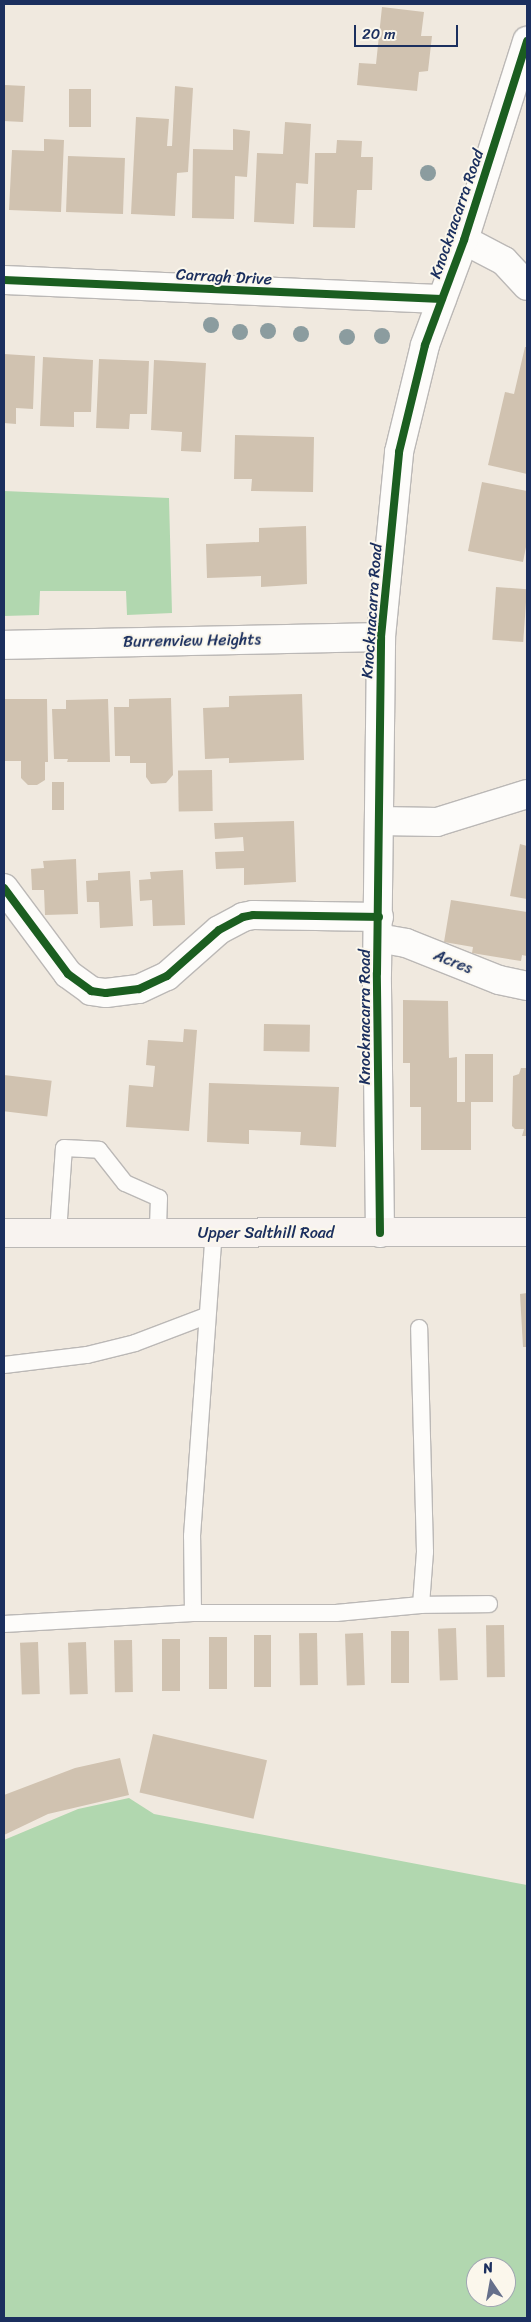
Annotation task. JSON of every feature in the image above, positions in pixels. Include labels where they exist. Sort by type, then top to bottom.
[{"type":"main road","name":"Upper Salthill Road","points":[[4,1233],[527,1232]]},
{"type":"street","name":"Knocknacarra Road","points":[[380,1233],[380,636],[399,452],[425,345],[464,240],[527,41]]},
{"type":"street","points":[[464,240],[504,261],[527,286]]},
{"type":"street","name":"Carragh Drive","points":[[4,280],[442,299]]},
{"type":"street","name":"Burrenview Heights","points":[[4,645],[380,636]]},
{"type":"street","points":[[379,821],[437,822],[527,794]]},
{"type":"street","name":"Acres","points":[[4,888],[68,974],[90,991],[106,993],[139,989],[160,980],[219,930],[243,917],[253,914],[379,927],[406,943],[499,980],[527,986]]},
{"type":"lane","points":[[58,1233],[64,1148],[98,1150],[125,1183],[159,1198],[158,1233]]},
{"type":"lane","points":[[193,1613],[192,1536],[206,1316],[214,1232]]},
{"type":"lane","points":[[4,1364],[87,1355],[135,1343],[206,1316]]},
{"type":"lane","points":[[419,1328],[424,1552],[421,1605]]},
{"type":"lane","points":[[4,1624],[193,1613],[336,1613],[421,1605],[489,1604]]},
{"type":"green space","points":[[4,491],[169,498],[172,613],[127,615],[126,591],[40,591],[39,615],[4,616]]},
{"type":"green space","points":[[129,1798],[154,1814],[527,1885],[527,2318],[4,2318],[4,1840],[78,1809]]},
{"type":"building","points":[[382,7],[424,12],[421,36],[432,36],[428,71],[419,72],[417,91],[357,85],[359,63],[376,64]]},
{"type":"building","points":[[5,85],[25,86],[23,122],[4,121]]},
{"type":"building","points":[[175,86],[193,88],[188,172],[177,173],[175,216],[131,214],[136,117],[169,119],[167,146],[172,146]]},
{"type":"building","points":[[69,89],[91,89],[91,127],[69,127]]},
{"type":"building","points":[[285,122],[311,124],[308,184],[296,183],[294,224],[254,222],[257,153],[283,154]]},
{"type":"building","points":[[233,129],[250,131],[247,177],[235,176],[234,219],[192,218],[193,149],[233,150]]},
{"type":"building","points":[[44,139],[64,140],[61,212],[9,210],[12,150],[44,151]]},
{"type":"building","points":[[337,140],[362,141],[361,157],[373,157],[372,190],[357,190],[355,228],[313,227],[315,153],[336,153]]},
{"type":"building","points":[[68,156],[125,158],[123,214],[66,212]]},
{"type":"building","points":[[525,347],[527,347],[527,474],[488,465],[505,392],[514,394]]},
{"type":"building","points":[[4,354],[35,356],[33,409],[16,408],[16,424],[4,423]]},
{"type":"building","points":[[43,357],[93,360],[91,412],[74,412],[74,427],[40,426]]},
{"type":"building","points":[[99,359],[149,361],[147,414],[130,414],[129,429],[96,428]]},
{"type":"building","points":[[154,360],[206,363],[201,452],[181,451],[182,432],[151,430]]},
{"type":"building","points":[[235,435],[314,437],[313,492],[251,491],[252,479],[234,479]]},
{"type":"building","points":[[482,482],[527,491],[527,542],[523,562],[468,551]]},
{"type":"building","points":[[306,526],[307,584],[261,587],[261,576],[207,578],[206,544],[259,542],[259,528]]},
{"type":"building","points":[[496,587],[527,589],[523,642],[492,640]]},
{"type":"building","points":[[302,694],[304,760],[229,763],[229,758],[205,759],[203,708],[229,707],[229,696]]},
{"type":"building","points":[[171,698],[173,775],[166,783],[151,784],[146,777],[146,763],[130,763],[130,756],[115,756],[114,707],[129,707],[129,699]]},
{"type":"building","points":[[4,699],[47,699],[48,762],[45,762],[45,780],[37,785],[28,785],[21,778],[21,761],[5,761]]},
{"type":"building","points":[[108,699],[110,762],[67,762],[68,759],[54,759],[52,709],[66,709],[66,700]]},
{"type":"building","points":[[212,770],[213,811],[179,812],[178,771]]},
{"type":"building","points":[[52,782],[64,782],[64,810],[52,810]]},
{"type":"building","points":[[294,821],[296,882],[244,885],[244,868],[216,869],[215,852],[244,851],[243,837],[215,839],[214,823]]},
{"type":"building","points":[[520,844],[527,846],[527,899],[510,896]]},
{"type":"building","points":[[76,859],[78,914],[45,915],[44,890],[32,890],[31,869],[44,868],[43,861]]},
{"type":"building","points":[[183,870],[185,925],[153,926],[152,900],[140,901],[139,880],[151,879],[150,872]]},
{"type":"building","points":[[130,871],[133,926],[100,928],[99,902],[87,902],[86,881],[98,880],[98,873]]},
{"type":"building","points":[[451,900],[527,912],[527,956],[522,955],[521,961],[472,953],[473,947],[444,942]]},
{"type":"building","points":[[403,1000],[448,1001],[449,1058],[457,1057],[457,1102],[465,1102],[465,1054],[493,1054],[493,1102],[471,1102],[471,1150],[421,1150],[421,1107],[410,1107],[410,1063],[403,1063]]},
{"type":"building","points":[[264,1024],[310,1025],[310,1052],[264,1051]]},
{"type":"building","points":[[184,1029],[197,1030],[189,1131],[126,1127],[129,1085],[153,1087],[155,1066],[146,1065],[148,1040],[183,1042]]},
{"type":"building","points":[[521,1068],[527,1068],[527,1136],[522,1136],[524,1129],[515,1129],[512,1126],[513,1076],[519,1074]]},
{"type":"building","points":[[4,1075],[52,1081],[47,1117],[4,1111]]},
{"type":"building","points":[[209,1083],[339,1087],[336,1147],[300,1145],[301,1132],[249,1130],[249,1144],[207,1142]]},
{"type":"building","points":[[527,1293],[527,1347],[523,1347],[520,1294]]},
{"type":"building","points":[[486,1625],[504,1625],[505,1677],[487,1677]]},
{"type":"building","points":[[456,1628],[458,1680],[440,1681],[438,1629]]},
{"type":"building","points":[[391,1631],[409,1631],[409,1683],[391,1683]]},
{"type":"building","points":[[299,1633],[317,1633],[318,1685],[300,1685]]},
{"type":"building","points":[[363,1633],[365,1685],[347,1686],[345,1634]]},
{"type":"building","points":[[254,1635],[271,1635],[271,1687],[254,1687]]},
{"type":"building","points":[[209,1637],[227,1637],[227,1689],[209,1689]]},
{"type":"building","points":[[162,1639],[180,1639],[180,1691],[162,1691]]},
{"type":"building","points":[[114,1640],[132,1640],[133,1692],[115,1692]]},
{"type":"building","points":[[38,1642],[40,1694],[22,1695],[20,1643]]},
{"type":"building","points":[[86,1642],[88,1694],[70,1695],[68,1643]]},
{"type":"building","points":[[153,1734],[267,1760],[254,1819],[140,1792]]},
{"type":"building","points":[[120,1758],[129,1795],[48,1814],[4,1835],[4,1795],[75,1768]]},
{"type":"cycle path","points":[[380,1233],[377,973],[381,637],[399,452],[425,345],[464,240],[527,41]]},
{"type":"cycle path","points":[[4,280],[442,299]]},
{"type":"cycle path","points":[[4,888],[68,974],[91,991],[106,993],[139,989],[167,976],[219,930],[243,917],[253,915],[379,917]]}]
